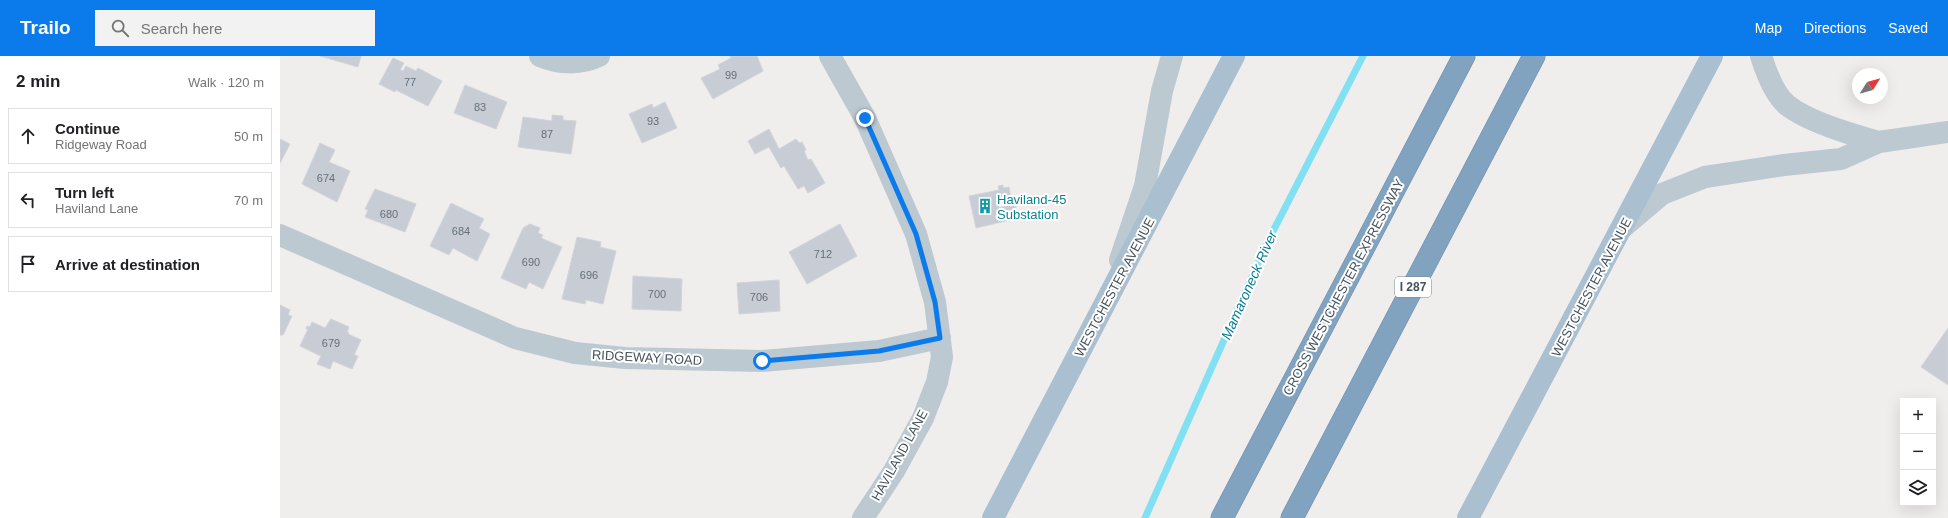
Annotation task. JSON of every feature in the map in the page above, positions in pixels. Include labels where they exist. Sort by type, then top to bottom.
[{"type":"highway","name":"CROSS WESTCHESTER EXPRESSWAY","points":[[1222,518],[1464,56]]},
{"type":"highway","name":"I 287","points":[[1292,518],[1534,56]]},
{"type":"main road","name":"WESTCHESTER AVENUE","points":[[993,518],[1234,56]]},
{"type":"main road","name":"WESTCHESTER AVENUE","points":[[1468,518],[1712,56]]},
{"type":"street","points":[[540,56],[567,63],[591,60],[600,56]]},
{"type":"street","name":"HAVILAND LANE","points":[[830,56],[865,118],[916,234],[935,302],[942,357],[938,376],[923,418],[894,471],[863,518]]},
{"type":"street","points":[[1107,300],[1145,186],[1162,91],[1172,56]]},
{"type":"street","points":[[1761,56],[1766,72],[1786,104],[1806,118],[1879,142]]},
{"type":"street","points":[[1623,227],[1662,194],[1705,177],[1784,165],[1841,159],[1879,142],[1948,132]]},
{"type":"street","name":"RIDGEWAY ROAD","points":[[280,234],[515,338],[575,353],[625,358],[762,361],[879,351],[940,338]]},
{"type":"building","points":[[320,56],[361,56],[358,67]]},
{"type":"building","points":[[730,56],[757,56],[763,71],[713,99],[701,78],[720,69],[718,65],[731,58]]},
{"type":"building","points":[[393,58],[404,63],[400,70],[403,71],[406,66],[416,71],[418,68],[442,81],[428,106],[396,90],[395,92],[379,84]]},
{"type":"building","points":[[465,85],[507,102],[496,129],[454,113]]},
{"type":"building","points":[[665,102],[677,128],[642,143],[629,114],[652,104],[653,108]]},
{"type":"building","points":[[552,115],[563,116],[563,120],[576,121],[571,154],[518,147],[523,117],[552,121]]},
{"type":"building","points":[[769,129],[779,149],[796,139],[799,143],[802,142],[806,150],[804,151],[808,160],[811,159],[825,183],[808,193],[804,186],[798,189],[784,166],[781,168],[769,147],[755,154],[748,141]]},
{"type":"building","points":[[280,139],[290,144],[280,163]]},
{"type":"building","points":[[320,143],[335,150],[329,162],[350,171],[337,202],[302,184]]},
{"type":"building","name":"Haviland-45 Substation","points":[[1003,185],[1003,188],[1009,187],[1011,199],[998,202],[999,208],[1015,204],[1018,218],[976,228],[969,196],[999,190],[998,186]]},
{"type":"building","points":[[375,189],[416,204],[405,232],[365,217],[368,210],[365,209]]},
{"type":"building","points":[[451,203],[484,219],[479,228],[490,234],[477,261],[453,248],[449,255],[430,246]]},
{"type":"building","points":[[530,224],[540,228],[538,233],[543,235],[541,238],[562,247],[543,289],[529,282],[526,289],[501,278],[523,228]]},
{"type":"building","points":[[840,224],[857,256],[807,284],[789,252]]},
{"type":"building","points":[[577,237],[601,242],[600,247],[616,251],[603,304],[586,300],[585,304],[562,299]]},
{"type":"building","points":[[633,276],[682,279],[681,311],[632,309]]},
{"type":"building","points":[[779,280],[780,311],[739,314],[737,283]]},
{"type":"building","points":[[280,305],[290,310],[288,315],[292,316],[283,335],[280,335]]},
{"type":"building","points":[[331,319],[349,327],[347,332],[349,333],[348,334],[361,340],[354,355],[358,356],[352,369],[333,361],[330,369],[317,364],[321,356],[300,346],[308,329],[306,329],[307,326],[310,327],[312,322],[325,328]]},
{"type":"building","points":[[1948,328],[1948,385],[1921,367]]},
{"type":"waterway","name":"Mamaroneck River","points":[[1145,518],[1267,243],[1363,56]]},
{"type":"place","name":"Haviland-45 Substation","points":[[985,206]]},
{"type":"route","points":[[762,361],[879,351],[940,338],[935,302],[916,234],[865,118]]}]
